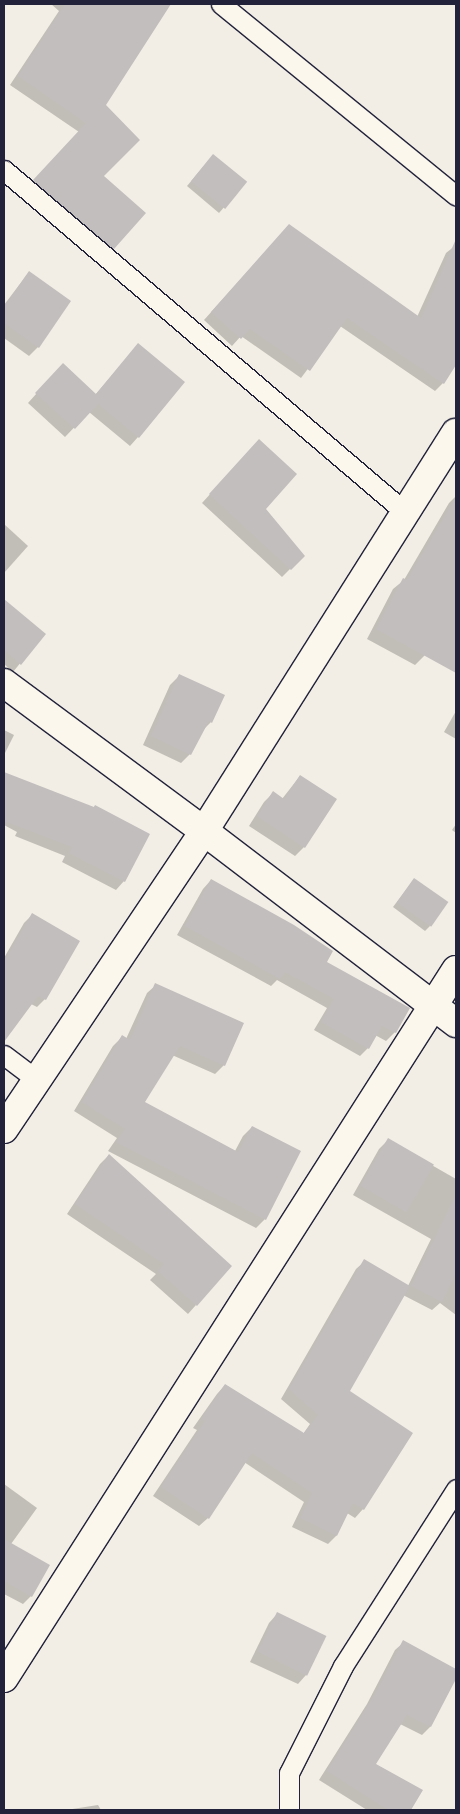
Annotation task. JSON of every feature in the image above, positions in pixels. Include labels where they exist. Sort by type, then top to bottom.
[{"type":"street","points":[[4,1129],[204,831],[456,433]]},
{"type":"street","points":[[4,683],[204,831],[456,1023]]},
{"type":"street","points":[[4,1678],[456,970]]},
{"type":"lane","points":[[222,4],[456,196]]},
{"type":"lane","points":[[4,170],[406,513]]},
{"type":"lane","points":[[4,1055],[36,1079]]},
{"type":"lane","points":[[289,1810],[289,1773],[343,1666],[456,1489]]},
{"type":"building","points":[[65,4],[171,4],[106,105],[140,140],[104,176],[146,213],[114,249],[33,180],[86,123],[18,76]]},
{"type":"building","points":[[213,154],[247,182],[225,209],[191,181]]},
{"type":"building","points":[[289,224],[421,318],[456,239],[456,365],[444,384],[347,318],[310,371],[250,329],[241,339],[211,312]]},
{"type":"building","points":[[29,271],[71,301],[39,348],[4,323],[4,307]]},
{"type":"building","points":[[138,343],[185,382],[139,438],[98,404],[75,429],[35,393],[63,363],[96,394]]},
{"type":"building","points":[[259,439],[297,474],[266,509],[305,556],[291,570],[209,494]]},
{"type":"building","points":[[456,497],[456,673],[376,629],[403,578],[407,580]]},
{"type":"building","points":[[4,599],[46,634],[21,665],[4,650]]},
{"type":"building","points":[[179,674],[225,695],[212,723],[209,721],[191,755],[151,736]]},
{"type":"building","points":[[4,772],[94,807],[95,805],[150,834],[125,882],[69,853],[72,847],[4,821]]},
{"type":"building","points":[[300,775],[337,799],[305,848],[257,816],[273,791],[284,799]]},
{"type":"building","points":[[414,878],[448,902],[431,927],[397,903]]},
{"type":"building","points":[[211,879],[294,925],[333,951],[327,962],[410,1008],[396,1033],[382,1026],[369,1049],[321,1022],[334,999],[285,972],[280,979],[185,926]]},
{"type":"building","points":[[32,913],[80,941],[46,1000],[38,996],[4,1042],[4,962]]},
{"type":"building","points":[[155,983],[244,1023],[225,1066],[180,1046],[145,1102],[238,1152],[252,1126],[301,1151],[266,1220],[116,1142],[125,1129],[82,1102],[122,1035],[130,1040]]},
{"type":"building","points":[[388,1138],[434,1164],[406,1212],[360,1186]]},
{"type":"building","points":[[109,1154],[232,1266],[197,1306],[158,1271],[164,1264],[75,1204]]},
{"type":"building","points":[[456,1195],[456,1273],[442,1302],[411,1286]]},
{"type":"building","points":[[364,1259],[410,1286],[350,1391],[413,1433],[364,1510],[353,1503],[337,1536],[300,1518],[312,1493],[252,1453],[209,1519],[161,1487],[205,1421],[201,1419],[225,1384],[304,1433],[318,1415],[289,1389]]},
{"type":"building","points":[[4,1539],[50,1565],[32,1597],[4,1581]]},
{"type":"building","points":[[277,1612],[326,1636],[307,1676],[258,1652]]},
{"type":"building","points":[[403,1640],[456,1669],[456,1679],[431,1727],[407,1715],[376,1764],[423,1790],[411,1810],[388,1810],[327,1771],[375,1694]]}]
